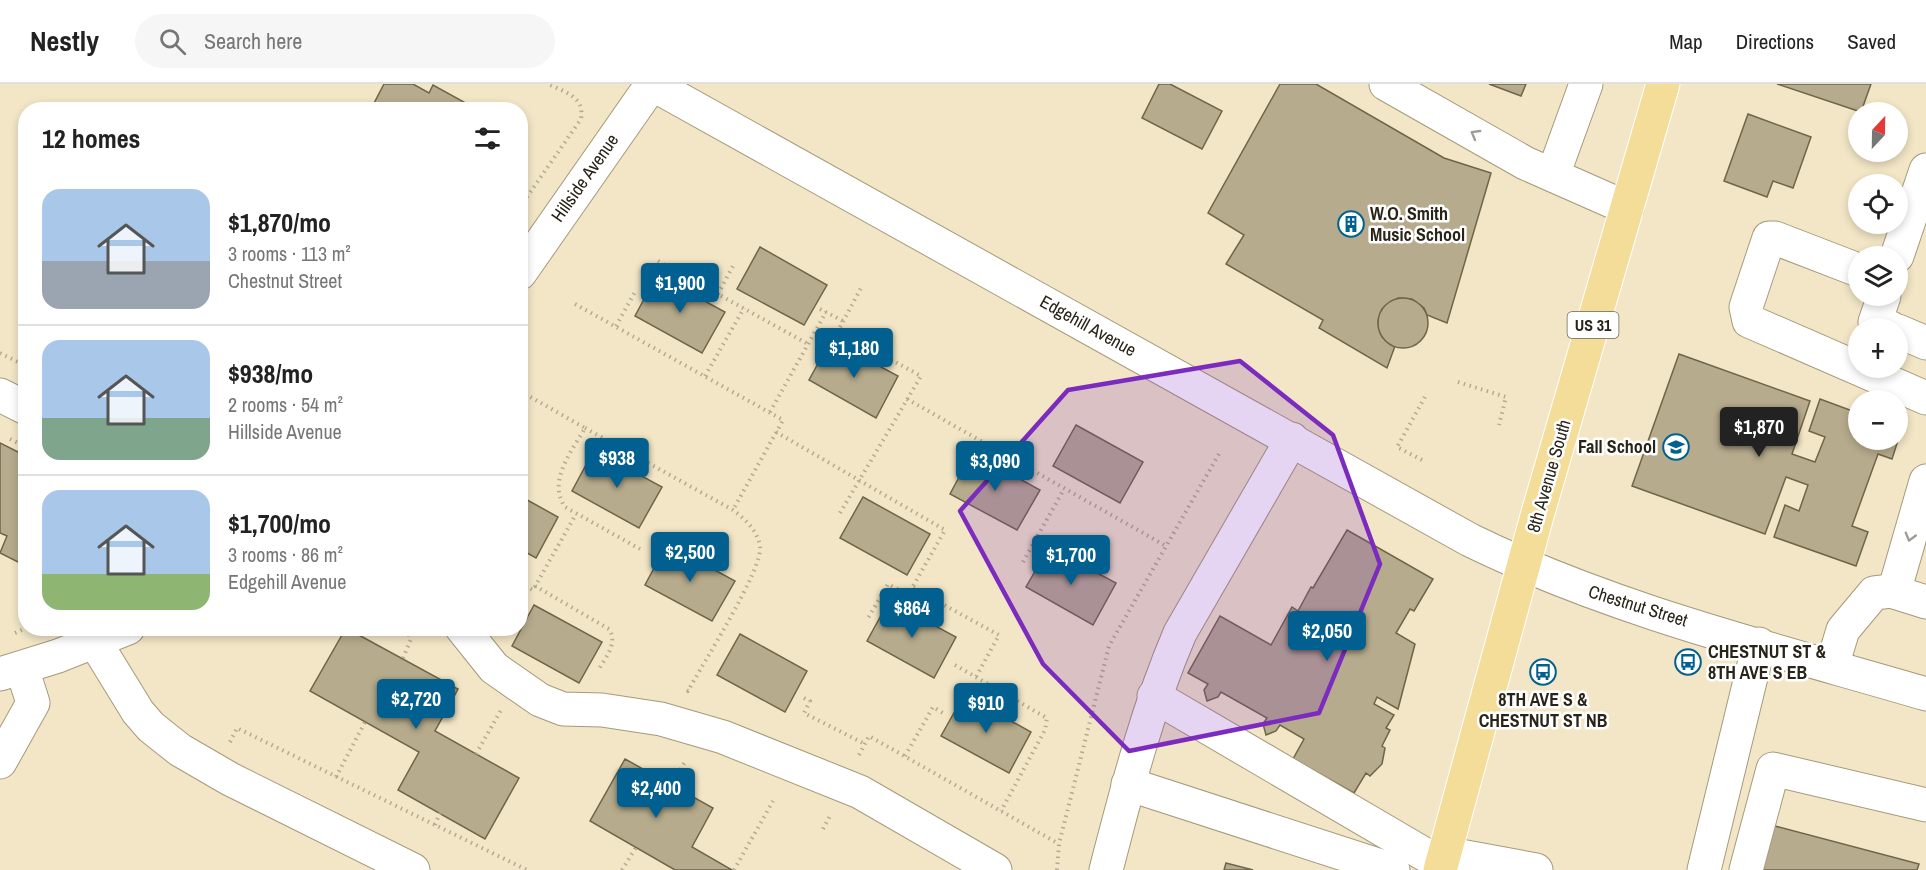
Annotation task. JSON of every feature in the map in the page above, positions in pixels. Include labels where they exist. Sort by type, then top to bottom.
[{"type":"main road","name":"8th Avenue South","points":[[1442,862],[1663,84]]},
{"type":"street","name":"Hillside Avenue","points":[[528,262],[652,84]]},
{"type":"street","name":"Edgehill Avenue","points":[[652,84],[1470,540],[1524,567]]},
{"type":"street","points":[[1386,84],[1539,169],[1627,208]]},
{"type":"street","points":[[1539,169],[1586,84]]},
{"type":"street","points":[[1900,246],[1926,170]]},
{"type":"street","points":[[1848,266],[1775,238],[1769,238],[1746,307],[1749,321],[1926,398]]},
{"type":"street","points":[[1908,336],[1926,344]]},
{"type":"street","points":[[0,395],[18,404]]},
{"type":"street","points":[[1106,870],[1154,696],[1180,633],[1292,439]]},
{"type":"street","points":[[1894,592],[1926,481]]},
{"type":"street","name":"Chestnut Street","points":[[1524,567],[1592,593],[1926,694]]},
{"type":"street","points":[[1832,666],[1843,630],[1874,593],[1894,592],[1926,602]]},
{"type":"street","points":[[0,762],[33,703],[11,671],[109,636]]},
{"type":"street","points":[[468,636],[494,668],[515,685],[540,700],[563,709],[602,710],[677,723],[723,737],[860,792],[995,870]]},
{"type":"street","points":[[95,642],[126,696],[151,727],[180,750],[216,772],[413,870]]},
{"type":"street","points":[[1704,870],[1759,644]]},
{"type":"street","points":[[1154,696],[1442,862],[1536,870]]},
{"type":"street","points":[[1746,870],[1773,769],[1926,805]]},
{"type":"street","points":[[1128,784],[1394,870]]},
{"type":"path","points":[[528,195],[581,119],[582,108],[578,100],[548,84]]},
{"type":"path","points":[[658,261],[808,344]]},
{"type":"path","points":[[718,294],[734,264]]},
{"type":"path","points":[[840,513],[921,376],[838,331],[861,288]]},
{"type":"path","points":[[616,326],[636,290]]},
{"type":"path","points":[[575,303],[783,420],[733,510]]},
{"type":"path","points":[[705,376],[744,308]]},
{"type":"path","points":[[820,309],[843,321]]},
{"type":"path","points":[[770,412],[826,312]]},
{"type":"path","points":[[0,353],[18,362]]},
{"type":"path","points":[[1458,382],[1506,397],[1499,424]]},
{"type":"path","points":[[528,396],[733,510],[750,524],[756,535],[760,547],[758,559],[688,691],[682,690],[677,723]]},
{"type":"path","points":[[1422,460],[1397,447],[1425,398]]},
{"type":"path","points":[[907,399],[1166,546]]},
{"type":"path","points":[[585,428],[558,479],[559,498],[565,507],[576,514],[640,549]]},
{"type":"path","points":[[776,432],[945,530],[908,595],[888,584],[867,620]]},
{"type":"path","points":[[1057,870],[1059,844],[1110,646],[1220,452]]},
{"type":"path","points":[[1023,562],[1064,489]]},
{"type":"path","points":[[528,588],[533,590],[576,514]]},
{"type":"path","points":[[535,586],[609,630],[614,640],[599,669]]},
{"type":"path","points":[[913,588],[999,635],[976,677]]},
{"type":"path","points":[[403,658],[411,639],[408,636]]},
{"type":"path","points":[[955,665],[1047,718],[1045,730],[1001,811]]},
{"type":"path","points":[[476,754],[515,685]]},
{"type":"path","points":[[804,698],[810,700],[804,713],[865,744]]},
{"type":"path","points":[[905,756],[933,707],[943,713]]},
{"type":"path","points":[[336,777],[365,722]]},
{"type":"path","points":[[216,772],[237,728],[527,870]]},
{"type":"path","points":[[859,755],[869,736],[1059,844]]},
{"type":"path","points":[[734,870],[773,801]]},
{"type":"path","points":[[435,825],[440,813]]},
{"type":"path","points":[[622,870],[636,846]]},
{"type":"highlighted area","points":[[1240,361],[1333,435],[1380,564],[1319,713],[1129,751],[1043,664],[960,511],[1068,390]]},
{"type":"building","points":[[384,84],[413,84],[429,93],[433,85],[464,102],[375,102]]},
{"type":"building","points":[[1159,84],[1170,84],[1222,111],[1202,149],[1142,118]]},
{"type":"building","name":"W.O. Smith Music School","points":[[1280,84],[1316,84],[1444,158],[1491,173],[1447,323],[1427,315],[1424,308],[1412,299],[1398,298],[1382,309],[1378,321],[1379,329],[1382,337],[1395,346],[1387,368],[1319,328],[1323,320],[1226,264],[1244,235],[1208,213]]},
{"type":"building","points":[[1489,84],[1526,84],[1521,96]]},
{"type":"building","points":[[1777,84],[1871,84],[1865,102],[1848,102],[1848,108]]},
{"type":"building","points":[[1748,114],[1811,137],[1793,188],[1773,181],[1767,197],[1724,181]]},
{"type":"building","points":[[760,247],[827,285],[804,325],[737,289]]},
{"type":"building","points":[[657,275],[725,312],[702,353],[635,316]]},
{"type":"building","name":"W.O. Smith Music School","points":[[1403,298],[1421,305],[1428,323],[1421,341],[1403,348],[1385,341],[1378,323],[1385,305]]},
{"type":"building","points":[[831,340],[898,376],[876,418],[809,380]]},
{"type":"building","points":[[1679,354],[1810,401],[1792,454],[1815,462],[1825,437],[1809,431],[1820,399],[1848,409],[1848,450],[1895,450],[1892,459],[1878,454],[1852,526],[1868,532],[1856,566],[1774,537],[1785,505],[1799,511],[1808,485],[1786,477],[1765,534],[1632,486]]},
{"type":"building","points":[[1076,425],[1143,462],[1120,503],[1053,466]]},
{"type":"building","points":[[0,443],[18,452],[18,562],[0,553],[7,536],[0,533]]},
{"type":"building","points":[[594,450],[662,487],[639,528],[572,491]]},
{"type":"building","points":[[972,453],[1040,490],[1017,530],[950,494]]},
{"type":"building","points":[[863,497],[930,534],[907,575],[840,538]]},
{"type":"building","points":[[528,500],[558,517],[536,558],[528,554]]},
{"type":"building","points":[[1347,530],[1433,579],[1414,611],[1410,609],[1396,633],[1415,644],[1398,709],[1377,697],[1374,704],[1394,715],[1386,728],[1390,730],[1382,746],[1385,748],[1382,764],[1370,776],[1366,773],[1354,793],[1293,759],[1304,739],[1280,725],[1276,731],[1266,735],[1263,724],[1267,718],[1221,692],[1218,697],[1207,701],[1204,690],[1208,684],[1188,673],[1220,616],[1271,645],[1292,607],[1298,611]]},
{"type":"building","points":[[667,544],[735,581],[712,621],[645,585]]},
{"type":"building","points":[[1049,547],[1116,583],[1093,625],[1026,587]]},
{"type":"building","points":[[889,601],[956,637],[934,678],[867,641]]},
{"type":"building","points":[[534,605],[602,642],[579,683],[512,646],[517,636],[528,636],[528,616]]},
{"type":"building","points":[[740,634],[807,671],[785,712],[717,675]]},
{"type":"building","points":[[341,636],[361,636],[458,689],[435,731],[519,778],[485,839],[398,790],[419,752],[310,691]]},
{"type":"building","points":[[964,695],[1031,732],[1009,773],[941,736]]},
{"type":"building","points":[[625,759],[713,808],[692,847],[732,870],[675,870],[590,821]]},
{"type":"building","points":[[1771,825],[1919,864],[1917,870],[1760,870]]},
{"type":"building","points":[[1226,863],[1253,870],[1224,870]]},
{"type":"place","name":"W.O. Smith Music School","points":[[1351,224]]},
{"type":"place","name":"Fall School","points":[[1676,447]]},
{"type":"place","name":"CHESTNUT ST & 8TH AVE S EB","points":[[1688,662]]},
{"type":"place","name":"8TH AVE S & CHESTNUT ST NB","points":[[1543,672]]}]
